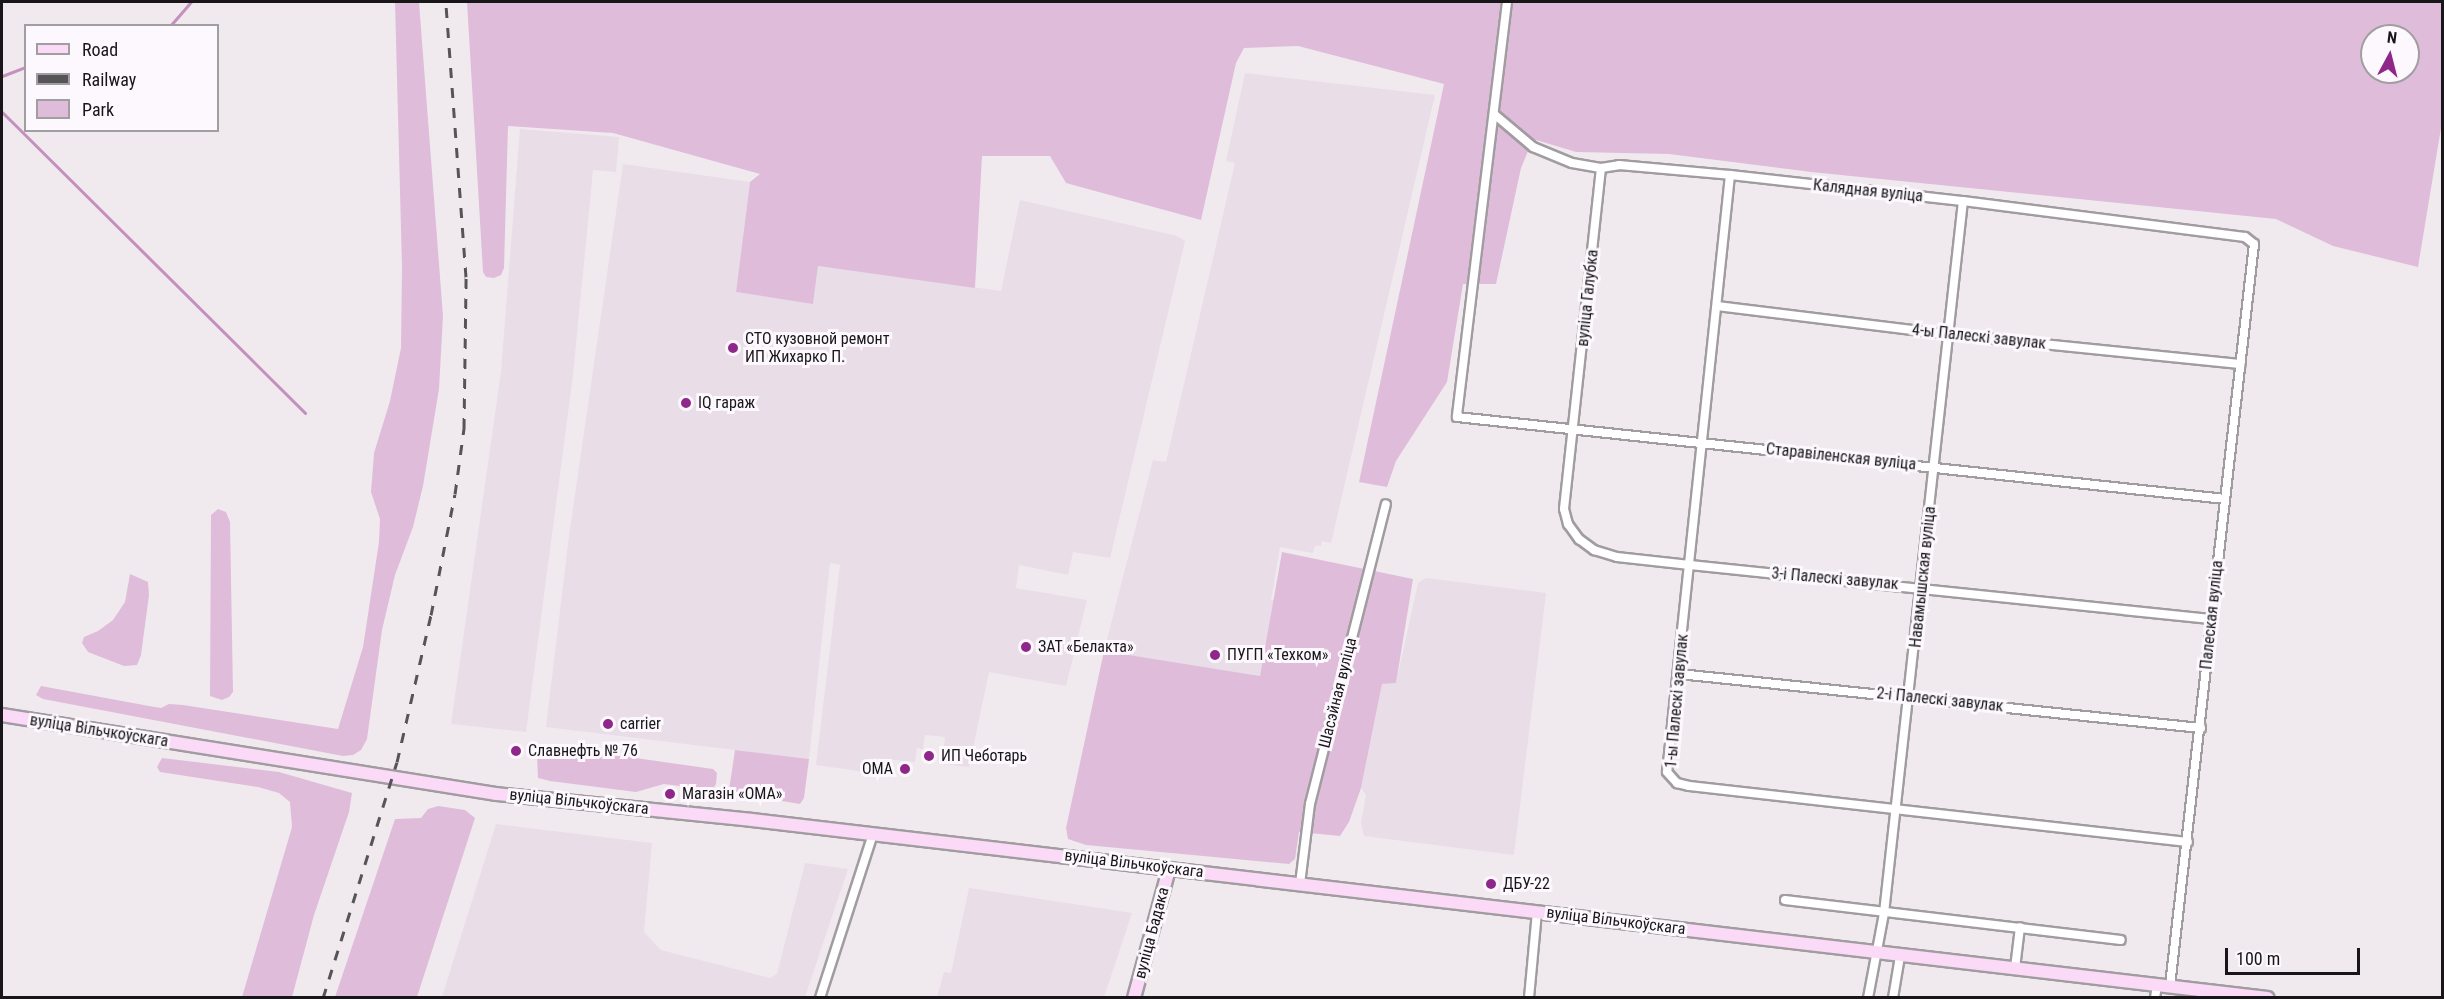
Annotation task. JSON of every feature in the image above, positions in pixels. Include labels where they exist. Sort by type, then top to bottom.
[{"type":"main road","name":"вуліца Вільчкоўскага","points":[[2,715],[496,794],[873,834],[2014,968],[2156,991],[2170,986],[2268,998]]},
{"type":"main road","name":"вуліца Бадака","points":[[1134,998],[1169,868]]},
{"type":"street","points":[[1494,114],[1507,2]]},
{"type":"street","name":"Калядная вуліца","points":[[1494,114],[1533,147],[1572,163],[1601,168],[1619,165],[1730,175],[1963,201],[2245,237],[2254,244]]},
{"type":"street","name":"Старавіленская вуліца","points":[[1494,114],[1457,417],[2225,499]]},
{"type":"street","name":"вуліца Галубка","points":[[1575,429],[1601,168]]},
{"type":"street","name":"1-ы Палескі завулак","points":[[1730,175],[1667,772],[1677,783],[2188,842]]},
{"type":"street","name":"Навамышская вуліца","points":[[1868,998],[1884,913],[1910,697],[1963,201]]},
{"type":"street","name":"Палеская вуліца","points":[[2170,986],[2254,244]]},
{"type":"street","name":"4-ы Палескі завулак","points":[[1717,306],[1949,334],[2241,364]]},
{"type":"street","name":"3-і Палескі завулак","points":[[1575,429],[1564,509],[1569,524],[1579,539],[1594,550],[1617,556],[1690,565],[1921,587],[2210,619]]},
{"type":"street","name":"Шасэйная вуліца","points":[[1300,884],[1310,804],[1386,504]]},
{"type":"street","name":"2-і Палескі завулак","points":[[1679,674],[2201,728]]},
{"type":"street","points":[[820,998],[873,834]]},
{"type":"street","points":[[1785,900],[2121,940]]},
{"type":"street","points":[[1529,998],[1537,912]]},
{"type":"street","points":[[2014,968],[2020,927]]},
{"type":"street","points":[[1893,998],[1900,956]]},
{"type":"shaded area","points":[[1245,73],[1435,95],[1331,543],[1322,541],[1321,546],[1315,546],[1313,553],[1280,547],[1271,600],[1275,600],[1260,676],[1104,651],[1153,460],[1166,462],[1235,163],[1226,161]]},
{"type":"shaded area","points":[[520,129],[619,137],[616,172],[593,170],[573,375],[526,732],[451,724],[501,372]]},
{"type":"shaded area","points":[[623,164],[750,182],[736,292],[813,303],[818,266],[1001,291],[1020,200],[1177,236],[1185,241],[1110,558],[1073,552],[1068,575],[1019,565],[1016,588],[1087,600],[1066,686],[989,672],[969,767],[942,764],[945,737],[925,735],[923,749],[917,748],[915,762],[874,758],[872,773],[816,765],[840,565],[830,563],[809,759],[546,727],[569,536]]},
{"type":"shaded area","points":[[1426,578],[1546,593],[1514,855],[1364,836],[1361,823],[1366,795],[1361,788],[1382,684],[1396,683],[1418,583]]},
{"type":"shaded area","points":[[496,824],[652,843],[644,932],[661,950],[770,978],[777,974],[805,863],[848,869],[805,997],[442,997]]},
{"type":"shaded area","points":[[969,888],[1132,913],[1104,997],[937,997],[944,972],[951,973]]},
{"type":"green space","points":[[395,2],[419,2],[443,316],[439,389],[423,486],[413,527],[395,575],[382,630],[367,739],[361,750],[353,755],[343,756],[43,699],[36,695],[41,686],[161,708],[169,704],[183,705],[338,729],[363,647],[379,542],[380,519],[371,492],[374,453],[390,401],[401,348],[402,267]]},
{"type":"green space","points":[[467,2],[2442,2],[2442,122],[2418,267],[2333,246],[2276,219],[1811,172],[1669,154],[1576,152],[1533,139],[1521,168],[1496,284],[1463,284],[1447,382],[1396,461],[1387,487],[1359,482],[1444,84],[1298,46],[1244,48],[1236,63],[1201,220],[1066,183],[1050,156],[982,156],[975,288],[818,266],[813,304],[736,292],[750,182],[760,174],[613,133],[508,126],[504,268],[501,275],[494,278],[486,277],[483,272]]},
{"type":"green space","points":[[218,509],[226,512],[230,522],[233,692],[222,700],[210,696],[211,515]]},
{"type":"green space","points":[[1282,552],[1413,579],[1396,683],[1382,684],[1361,788],[1349,822],[1340,836],[1299,832],[1295,859],[1289,864],[1086,845],[1068,839],[1066,828],[1104,651],[1260,676]]},
{"type":"green space","points":[[130,574],[148,582],[149,595],[141,655],[137,665],[124,666],[88,652],[82,643],[84,637],[98,631],[113,620],[125,602]]},
{"type":"green space","points":[[544,745],[713,769],[717,773],[716,784],[712,790],[664,784],[636,792],[550,781],[538,778],[537,756]]},
{"type":"green space","points":[[735,750],[809,759],[804,798],[800,804],[734,793],[729,790]]},
{"type":"green space","points":[[162,758],[279,772],[352,793],[349,812],[314,915],[292,997],[242,997],[292,827],[290,802],[279,793],[258,787],[160,772],[157,767]]},
{"type":"green space","points":[[438,806],[465,810],[475,818],[417,997],[335,997],[395,819],[421,818],[428,809]]},
{"type":"waterway","points":[[172,24],[191,2]]},
{"type":"waterway","points":[[2,76],[24,68]]},
{"type":"waterway","points":[[2,112],[305,413]]},
{"type":"railway","points":[[323,998],[397,762],[431,615],[455,494],[464,428],[466,277],[446,2]]},
{"type":"place","name":"СТО кузовной ремонт ИП Жихарко П.","points":[[733,348]]},
{"type":"place","name":"IQ гараж","points":[[686,403]]},
{"type":"place","name":"ЗАТ «Белакта»","points":[[1026,647]]},
{"type":"place","name":"ПУГП «Техком»","points":[[1215,655]]},
{"type":"place","name":"carrier","points":[[608,724]]},
{"type":"place","name":"Славнефть № 76","points":[[516,751]]},
{"type":"place","name":"ИП Чеботарь","points":[[929,756]]},
{"type":"place","name":"ОМА","points":[[905,769]]},
{"type":"place","name":"Магазін «ОМА»","points":[[670,794]]},
{"type":"place","name":"ДБУ-22","points":[[1491,884]]}]
